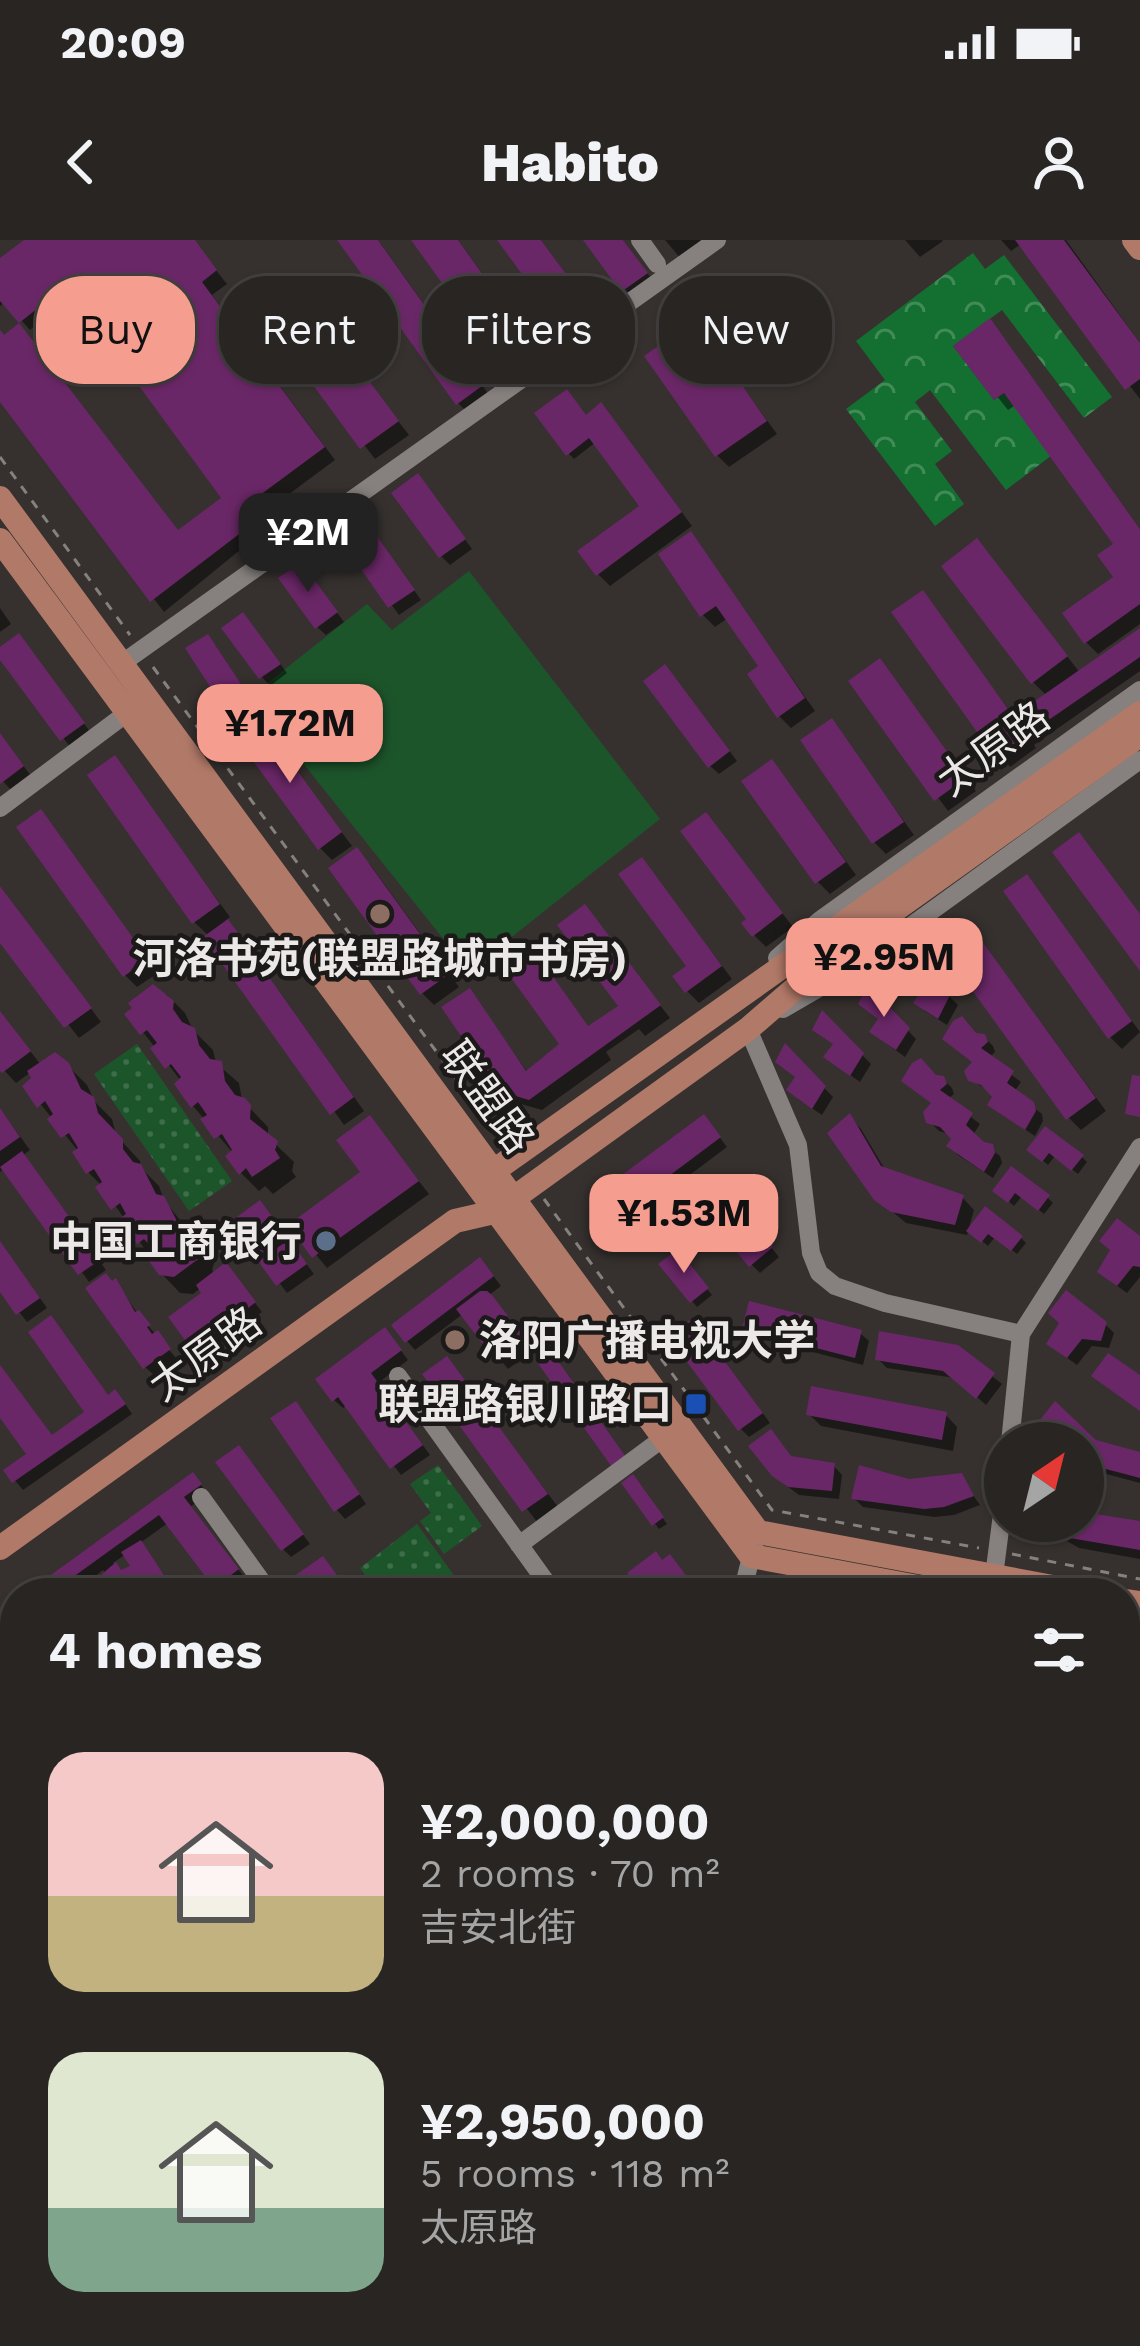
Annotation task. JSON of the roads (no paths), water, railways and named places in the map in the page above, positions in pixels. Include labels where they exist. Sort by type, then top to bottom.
[{"type":"main road","points":[[1134,240],[1140,248]]},
{"type":"main road","name":"联盟路","points":[[0,498],[131,657],[754,1544]]},
{"type":"main road","name":"联盟路","points":[[0,540],[128,713],[494,1171]]},
{"type":"main road","name":"太原路","points":[[455,1221],[494,1171],[1140,713]]},
{"type":"main road","name":"太原路","points":[[0,1549],[455,1221],[514,1198],[748,1029],[843,947],[1140,735]]},
{"type":"main road","name":"联盟路","points":[[514,1198],[662,1438],[754,1544]]},
{"type":"main road","points":[[754,1544],[996,1564],[1039,1578]]},
{"type":"main road","points":[[754,1544],[890,1578]]},
{"type":"street","points":[[640,240],[657,264]]},
{"type":"street","points":[[131,657],[717,240]]},
{"type":"street","name":"太原路","points":[[724,1004],[820,920],[1140,690]]},
{"type":"street","points":[[0,808],[128,713]]},
{"type":"street","name":"太原路","points":[[748,1029],[850,970],[1140,760]]},
{"type":"street","points":[[748,1029],[798,1145],[811,1253],[819,1273],[835,1286],[885,1303],[1021,1334]]},
{"type":"street","points":[[1012,1422],[1021,1334],[1140,1147]]},
{"type":"street","points":[[398,1376],[543,1578]]},
{"type":"street","points":[[519,1545],[662,1438]]},
{"type":"street","points":[[201,1497],[259,1578]]},
{"type":"street","points":[[996,1564],[999,1542]]},
{"type":"street","points":[[746,1578],[754,1544]]},
{"type":"place","name":"河洛书苑(联盟路城市书房)","points":[[380,914]]},
{"type":"place","name":"中国工商银行","points":[[326,1241]]},
{"type":"place","name":"洛阳广播电视大学","points":[[455,1340]]},
{"type":"place","name":"联盟路银川路口","points":[[696,1404]]}]
